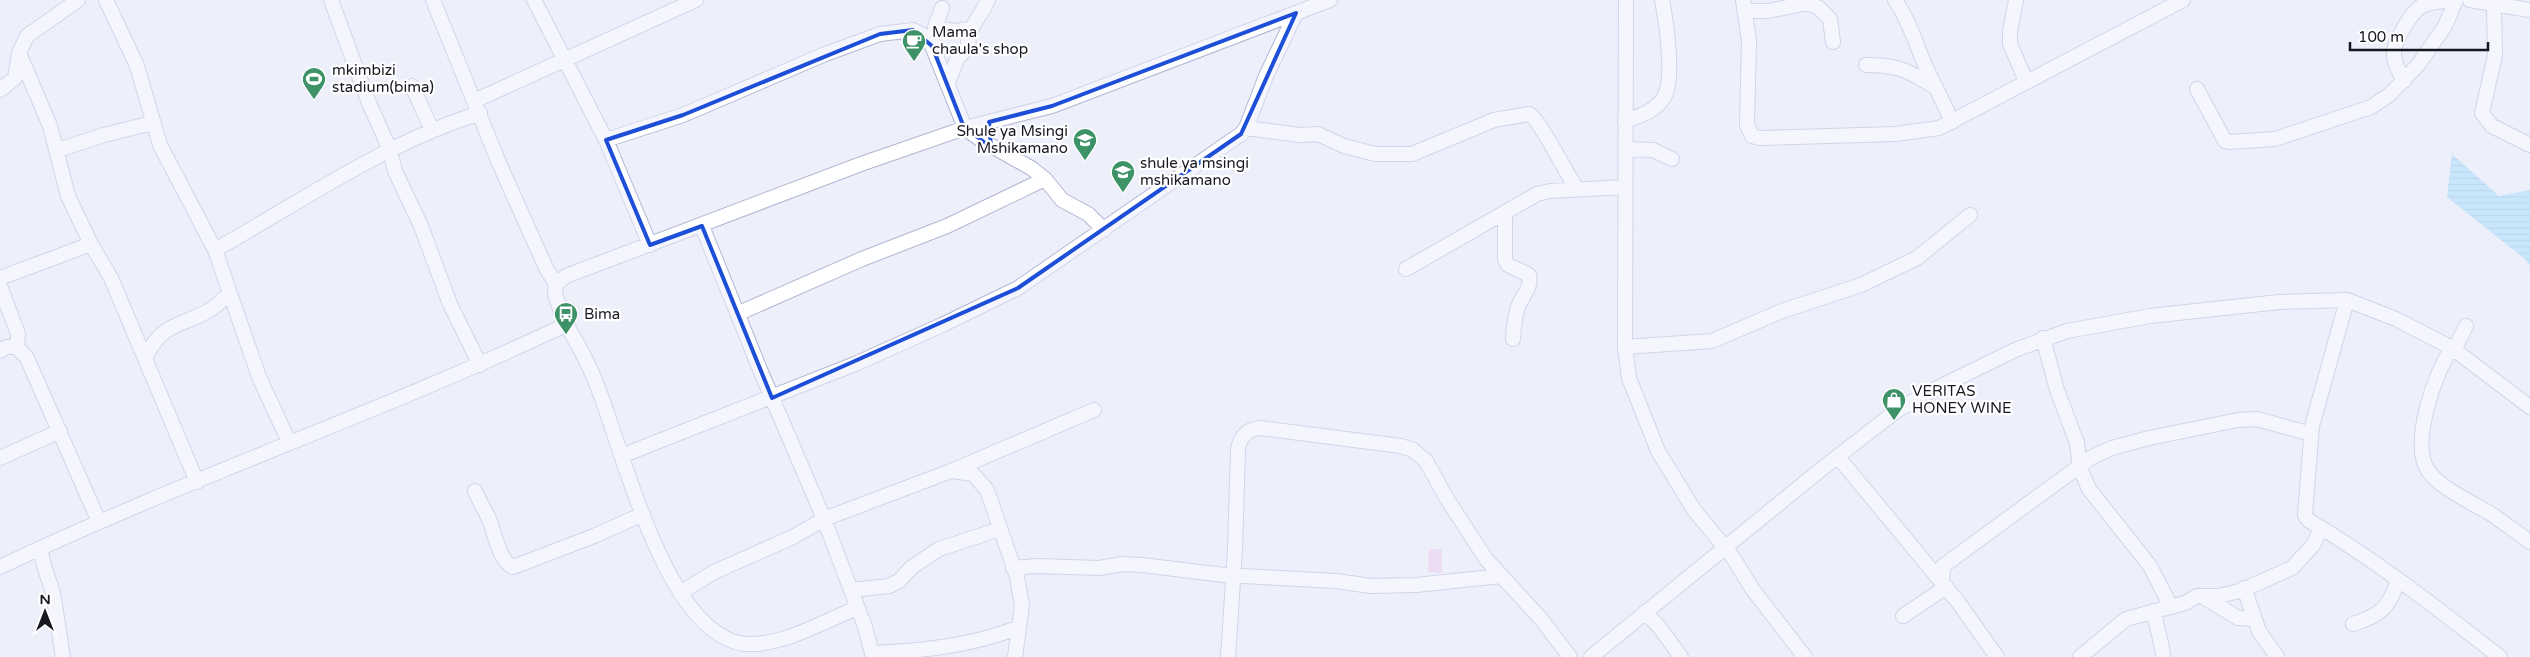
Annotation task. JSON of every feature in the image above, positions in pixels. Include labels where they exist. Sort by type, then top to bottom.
[{"type":"street","points":[[0,90],[15,78],[23,41],[78,0]]},
{"type":"street","points":[[106,0],[137,66],[152,123],[168,164],[215,250],[259,378],[289,442]]},
{"type":"street","points":[[332,0],[369,103],[390,150],[395,172],[421,226],[450,304],[480,365]]},
{"type":"street","points":[[433,0],[499,163],[546,268],[556,284],[555,294],[564,320],[595,379],[643,514],[680,593],[698,618],[712,630],[735,642],[746,644],[764,644],[781,639],[858,608]]},
{"type":"street","points":[[534,0],[606,140],[650,245]]},
{"type":"street","points":[[215,250],[390,150],[477,107],[565,59],[696,0]]},
{"type":"street","points":[[975,0],[979,15]]},
{"type":"street","points":[[948,84],[956,59],[968,48],[970,29],[988,0]]},
{"type":"street","points":[[556,284],[566,276],[702,226],[829,176],[965,128],[1052,106],[1330,0]]},
{"type":"street","points":[[1626,0],[1625,347],[1630,382],[1658,451],[1694,510],[1724,548],[1776,622],[1805,657]]},
{"type":"street","points":[[1625,121],[1650,111],[1664,98],[1668,87],[1669,52],[1662,0]]},
{"type":"street","points":[[1895,0],[1908,20],[1929,75],[1938,89],[1952,122]]},
{"type":"street","points":[[2016,0],[2010,31],[2010,44],[2026,81]]},
{"type":"street","points":[[1833,42],[1830,19],[1819,8],[1808,3],[1768,11],[1745,6],[1749,41],[1747,118],[1752,136],[1760,138],[1895,134],[1929,131],[1952,122],[2164,4],[2183,0]]},
{"type":"street","points":[[2197,90],[2225,141],[2229,142],[2275,139],[2371,107],[2389,95],[2404,80],[2418,65],[2445,26],[2456,0],[2431,3],[2420,7],[2407,23],[2394,51],[2396,65],[2404,80]]},
{"type":"street","points":[[2470,0],[2530,10]]},
{"type":"street","points":[[2494,5],[2495,55],[2482,113],[2492,126],[2530,145]]},
{"type":"street","points":[[933,48],[935,28],[942,8]]},
{"type":"street","points":[[621,456],[772,398],[927,332],[1018,288],[1104,230],[1175,178],[1242,134],[1266,76],[1296,13]]},
{"type":"street","points":[[935,28],[955,31],[970,29]]},
{"type":"street","points":[[606,140],[683,115],[814,59],[880,34],[913,30],[924,36],[933,48],[965,128],[994,148],[1026,165],[1045,179],[1062,200],[1088,214],[1104,230]]},
{"type":"street","points":[[19,53],[58,150],[62,178],[68,196],[91,244],[111,278],[197,482]]},
{"type":"street","points":[[1866,65],[1888,66],[1909,71],[1938,89]]},
{"type":"street","points":[[412,86],[432,130]]},
{"type":"street","points":[[1246,128],[1300,135],[1316,134],[1344,146],[1369,153],[1402,155],[1412,154],[1494,120],[1529,114],[1537,120],[1577,189]]},
{"type":"street","points":[[989,122],[994,148]]},
{"type":"street","points":[[58,150],[104,135],[152,123]]},
{"type":"street","points":[[1626,149],[1653,150],[1672,159]]},
{"type":"street","points":[[739,313],[871,255],[947,226],[1045,179]]},
{"type":"street","points":[[1406,269],[1543,192],[1625,187]]},
{"type":"street","points":[[1505,212],[1505,260],[1508,265],[1529,275],[1530,281],[1530,286],[1518,306],[1514,339]]},
{"type":"street","points":[[1625,347],[1712,341],[1782,310],[1862,286],[1917,258],[1970,216]]},
{"type":"street","points":[[702,226],[824,519],[858,608],[872,655],[937,648],[982,640],[1017,628]]},
{"type":"street","points":[[0,278],[91,244]]},
{"type":"street","points":[[0,286],[19,338],[17,347]]},
{"type":"street","points":[[145,358],[156,337],[166,329],[209,311],[230,294]]},
{"type":"street","points":[[2347,300],[2311,434],[2305,515],[2308,520],[2461,625],[2500,657]]},
{"type":"street","points":[[1591,657],[1895,412],[1926,394],[2043,338],[2090,325],[2150,316],[2279,302],[2347,300],[2389,316],[2453,349],[2530,407]]},
{"type":"street","points":[[0,567],[99,522],[289,442],[480,365],[560,328],[564,320]]},
{"type":"street","points":[[2466,326],[2436,378],[2427,410],[2422,444],[2426,468],[2441,482],[2530,542]]},
{"type":"street","points":[[2043,338],[2059,396],[2077,443],[2080,468],[2089,489],[2150,566],[2171,607]]},
{"type":"street","points":[[0,351],[10,346],[22,350],[36,376],[99,522]]},
{"type":"street","points":[[680,593],[714,572],[793,537],[824,519],[951,470],[1094,410]]},
{"type":"street","points":[[1927,567],[1943,566],[2080,468],[2092,457],[2112,448],[2149,438],[2238,420],[2257,419],[2311,434]]},
{"type":"street","points":[[1228,657],[1234,575],[1239,442],[1245,433],[1260,428],[1361,440],[1413,450],[1426,461],[1462,523],[1501,576],[1541,620],[1570,657]]},
{"type":"street","points":[[0,458],[60,431]]},
{"type":"street","points":[[1838,457],[1927,567],[1944,585],[1997,657]]},
{"type":"street","points":[[951,470],[973,474],[987,490],[1017,577],[1022,605],[1014,657]]},
{"type":"street","points":[[474,492],[489,519],[500,549],[508,564],[513,567],[594,536],[643,514]]},
{"type":"street","points":[[2080,657],[2122,621],[2202,596],[2218,596],[2244,588],[2292,568],[2312,545],[2319,533],[2320,527]]},
{"type":"street","points":[[851,590],[889,586],[899,581],[912,567],[939,549],[1000,529]]},
{"type":"street","points":[[40,548],[40,557],[52,590],[63,657]]},
{"type":"street","points":[[1013,568],[1037,566],[1099,568],[1123,564],[1142,564],[1234,575],[1336,581],[1371,586],[1426,584],[1501,576]]},
{"type":"street","points":[[1943,566],[1944,585]]},
{"type":"street","points":[[2353,624],[2372,617],[2385,608],[2398,580]]},
{"type":"street","points":[[1903,616],[1944,585]]},
{"type":"street","points":[[2244,588],[2264,640],[2277,657]]},
{"type":"street","points":[[2202,596],[2238,618],[2254,618]]},
{"type":"street","points":[[2154,611],[2163,643],[2163,657]]},
{"type":"street","points":[[1645,612],[1660,628],[1681,657]]},
{"type":"highlighted area","points":[[1296,13],[1241,134],[1018,288],[772,398],[702,226],[650,245],[606,140],[683,115],[880,34],[913,30],[932,46],[963,125],[991,148],[989,122],[1052,106]]},
{"type":"shaded area","points":[[1429,549],[1442,549],[1442,573],[1428,572]]},
{"type":"water","points":[[2452,154],[2499,196],[2530,190],[2530,266],[2526,260],[2447,197]]},
{"type":"place","name":"Mama chaula's shop","points":[[914,62]]},
{"type":"place","name":"mkimbizi stadium(bima)","points":[[314,100]]},
{"type":"place","name":"Shule ya Msingi Mshikamano","points":[[1085,161]]},
{"type":"place","name":"shule ya msingi mshikamano","points":[[1123,193]]},
{"type":"place","name":"Bima","points":[[566,335]]},
{"type":"place","name":"VERITAS HONEY WINE","points":[[1894,421]]}]
